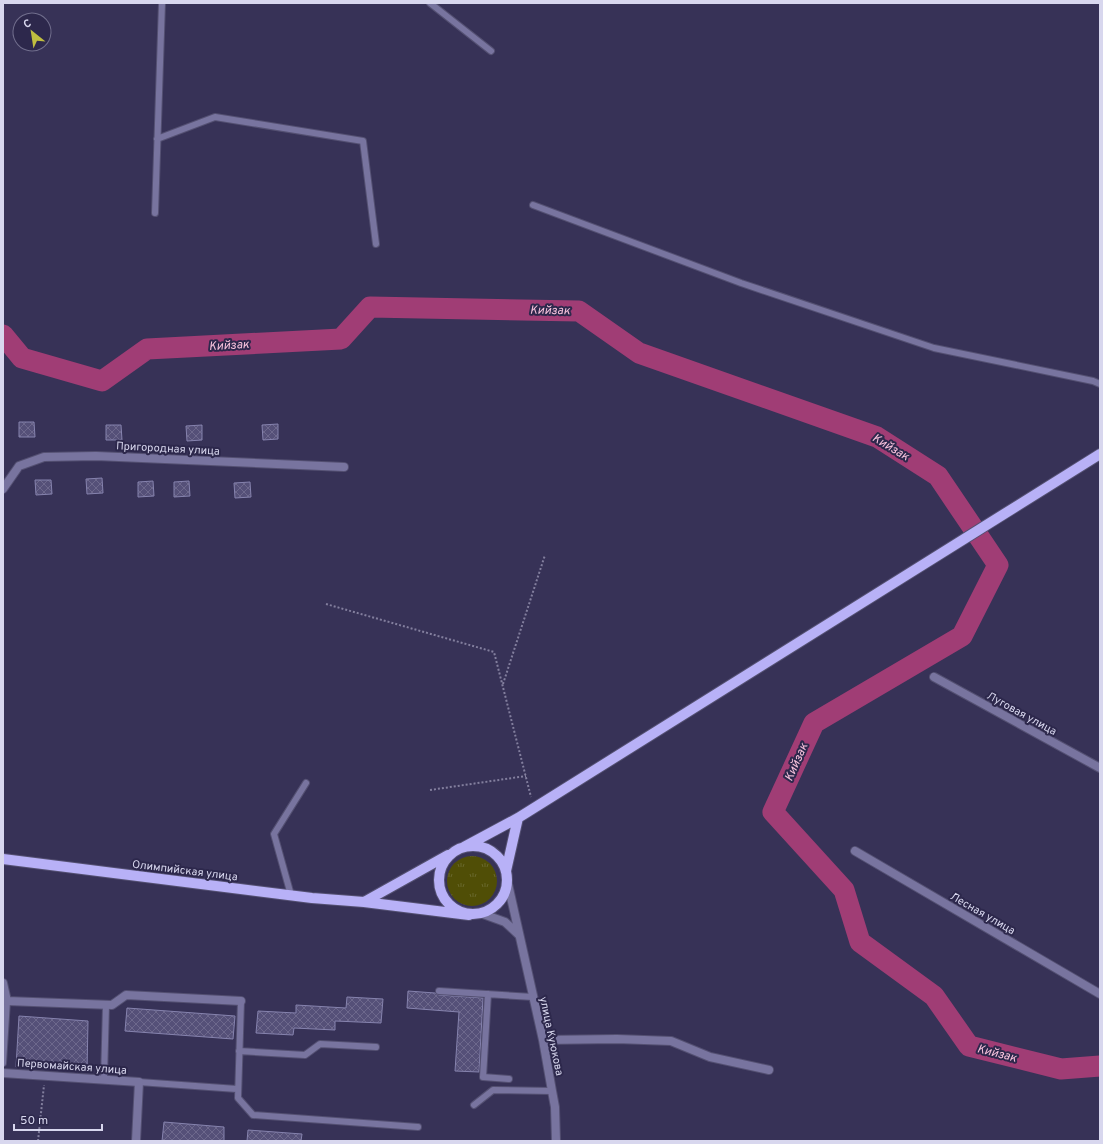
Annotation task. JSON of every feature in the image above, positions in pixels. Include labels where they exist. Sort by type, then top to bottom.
[{"type":"main road","points":[[364,902],[518,818],[1100,454]]},
{"type":"main road","points":[[506,871],[518,818]]},
{"type":"main road","points":[[452,853],[443,864],[439,877],[440,890],[446,902],[456,911],[469,915],[483,914],[495,907],[503,897],[508,884],[506,871],[500,859],[490,850],[477,846],[464,847]]},
{"type":"main road","name":"Олимпийская улица","points":[[3,859],[291,895],[469,915]]},
{"type":"street","name":"Пригородная улица","points":[[3,489],[19,466],[44,457],[96,456],[344,467]]},
{"type":"street","name":"Луговая улица","points":[[934,677],[1100,768]]},
{"type":"street","name":"Лесная улица","points":[[855,851],[1100,994]]},
{"type":"street","name":"улица Куюкова","points":[[508,884],[543,1040],[555,1107],[556,1141]]},
{"type":"street","points":[[483,914],[505,922],[520,936]]},
{"type":"street","points":[[3,983],[7,1001],[112,1005],[126,995],[241,1001]]},
{"type":"street","points":[[543,1040],[617,1039],[672,1041],[710,1057],[770,1070]]},
{"type":"street","name":"Первомайская улица","points":[[3,1073],[139,1082],[136,1141]]},
{"type":"lane","points":[[155,213],[162,3]]},
{"type":"lane","points":[[430,3],[491,52]]},
{"type":"lane","points":[[157,139],[215,117],[363,141],[376,244]]},
{"type":"lane","points":[[533,205],[740,283],[934,348],[1093,381],[1100,384]]},
{"type":"lane","points":[[291,895],[274,834],[306,783]]},
{"type":"lane","points":[[439,991],[533,997]]},
{"type":"lane","points":[[488,994],[483,1077],[509,1079]]},
{"type":"lane","points":[[3,1064],[7,1001]]},
{"type":"lane","points":[[241,1001],[237,1089],[238,1098],[253,1115],[418,1127]]},
{"type":"lane","points":[[104,1079],[106,1005]]},
{"type":"lane","points":[[239,1051],[305,1056],[320,1044],[376,1047]]},
{"type":"lane","name":"Первомайская улица","points":[[139,1082],[237,1089]]},
{"type":"lane","points":[[474,1105],[493,1090],[552,1091]]},
{"type":"path","points":[[503,685],[545,555]]},
{"type":"path","points":[[326,604],[494,652],[534,808]]},
{"type":"path","points":[[430,790],[526,776]]},
{"type":"path","points":[[38,1141],[45,1075]]},
{"type":"green space","points":[[467,856],[477,856],[490,863],[497,876],[497,886],[490,899],[477,906],[467,906],[458,902],[451,895],[447,886],[447,876],[451,867],[458,860]]},
{"type":"building","points":[[19,422],[34,422],[35,437],[19,437]]},
{"type":"building","points":[[278,424],[278,439],[263,440],[262,425]]},
{"type":"building","points":[[106,425],[121,425],[122,440],[106,440]]},
{"type":"building","points":[[202,425],[202,440],[187,441],[186,426]]},
{"type":"building","points":[[102,478],[103,493],[87,494],[86,479]]},
{"type":"building","points":[[35,480],[51,480],[52,494],[36,495]]},
{"type":"building","points":[[153,481],[154,496],[138,497],[138,482]]},
{"type":"building","points":[[189,481],[190,496],[174,497],[174,482]]},
{"type":"building","points":[[250,482],[251,497],[235,498],[234,483]]},
{"type":"building","points":[[408,991],[483,998],[479,1072],[455,1071],[459,1012],[407,1008]]},
{"type":"building","points":[[347,997],[383,999],[381,1023],[335,1021],[335,1030],[294,1028],[293,1035],[256,1033],[258,1011],[296,1013],[296,1005],[346,1008]]},
{"type":"building","points":[[127,1008],[235,1016],[233,1039],[125,1031]]},
{"type":"building","points":[[19,1016],[88,1021],[87,1071],[16,1067]]},
{"type":"building","points":[[164,1122],[224,1127],[224,1141],[162,1141]]},
{"type":"building","points":[[248,1130],[302,1134],[301,1141],[247,1141]]},
{"type":"waterway","name":"Кийзак","points":[[3,335],[22,358],[102,381],[147,349],[341,339],[370,307],[579,311],[639,353],[877,437],[938,476],[998,565],[962,636],[814,723],[773,812],[844,890],[860,942],[934,996],[969,1046],[1061,1069],[1100,1066]]}]
